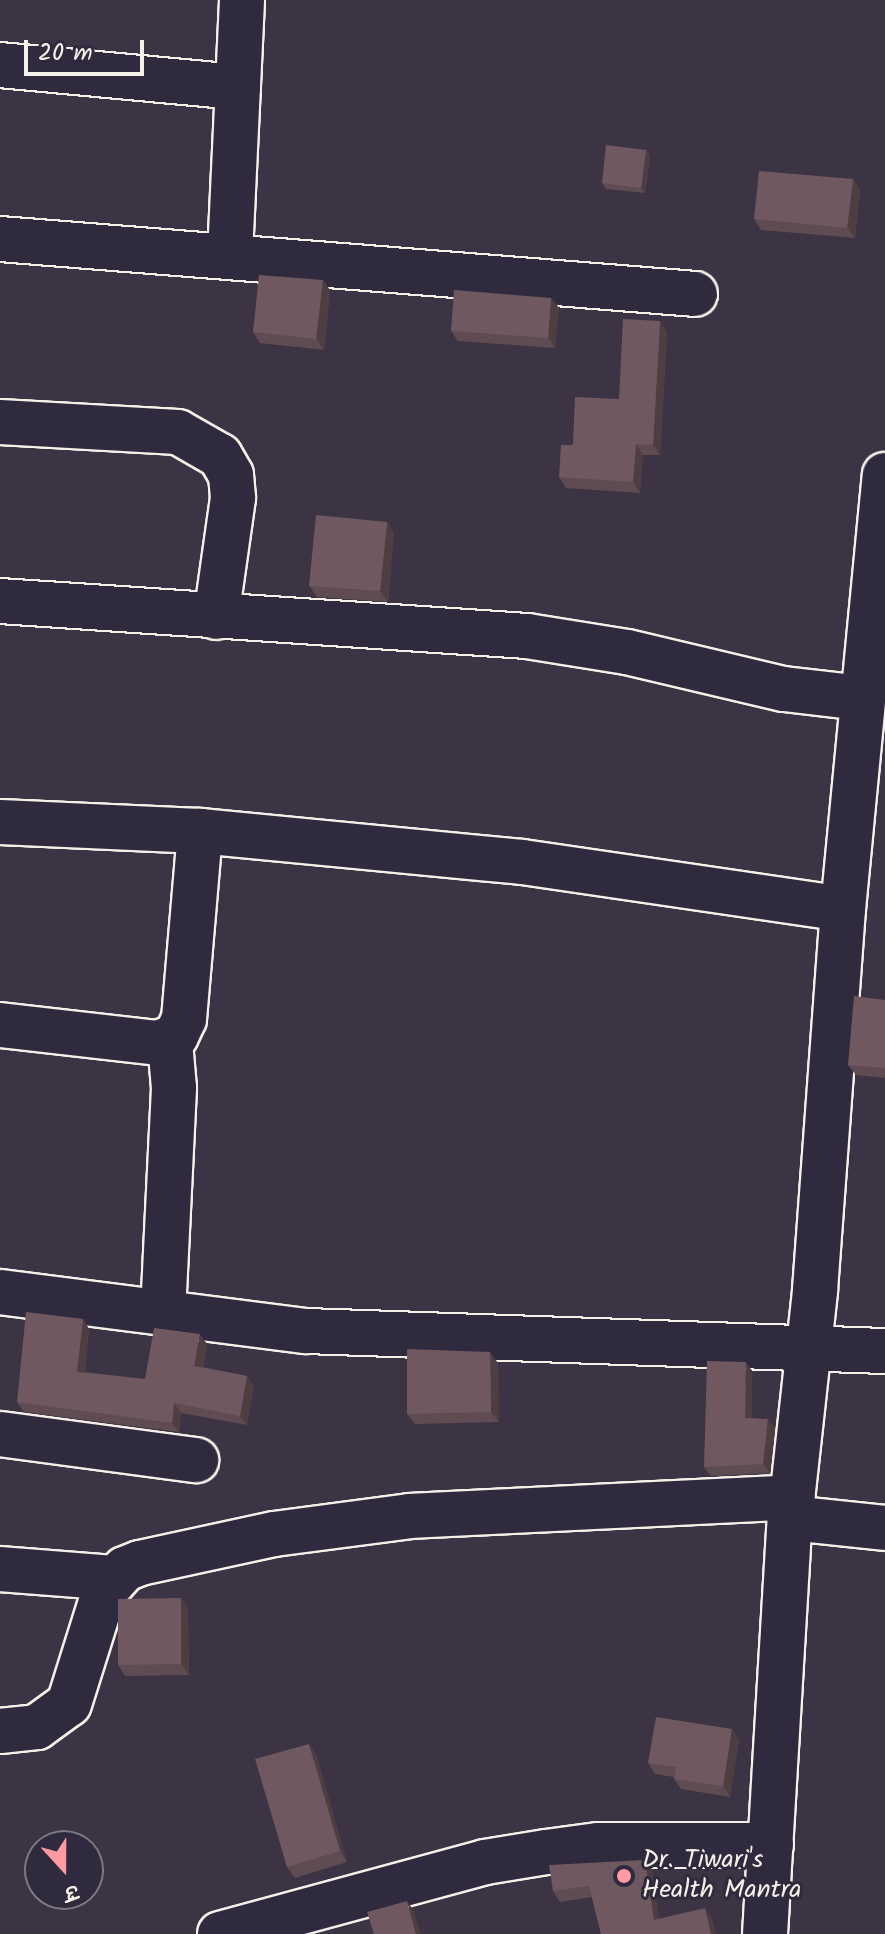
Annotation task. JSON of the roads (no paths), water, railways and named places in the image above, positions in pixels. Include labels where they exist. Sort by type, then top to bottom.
[{"type":"street","points":[[230,255],[242,0]]},
{"type":"street","points":[[0,65],[238,87]]},
{"type":"street","points":[[0,239],[695,294]]},
{"type":"street","points":[[0,422],[178,432],[220,456],[231,475],[233,498],[216,617]]},
{"type":"street","points":[[765,1934],[791,1508],[809,1350],[843,909],[872,673],[885,475]]},
{"type":"street","points":[[0,601],[527,636],[627,652],[784,689],[872,673]]},
{"type":"street","points":[[0,822],[200,831],[522,862],[843,909]]},
{"type":"street","points":[[163,1313],[174,1088],[170,1042],[184,1019],[200,831]]},
{"type":"street","points":[[0,1025],[170,1042]]},
{"type":"street","points":[[0,1292],[306,1331],[885,1351]]},
{"type":"street","points":[[0,1434],[196,1460]]},
{"type":"street","points":[[0,1731],[37,1727],[69,1704],[94,1612],[114,1578],[140,1563],[169,1556],[274,1534],[410,1516],[791,1508],[885,1528]]},
{"type":"street","points":[[0,1569],[114,1578]]},
{"type":"street","points":[[220,1934],[485,1862],[546,1852],[598,1845],[771,1845]]},
{"type":"place","name":"Dr. Tiwari's Health Mantra","points":[[624,1876]]}]
